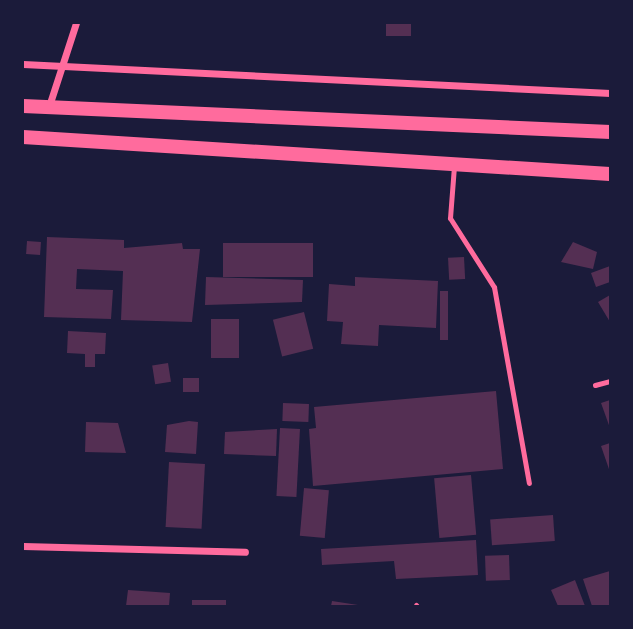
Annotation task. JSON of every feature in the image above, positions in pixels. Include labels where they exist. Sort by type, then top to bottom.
[{"type":"main road","points":[[23,106],[610,132]]},
{"type":"main road","points":[[23,136],[610,174]]},
{"type":"street","points":[[49,107],[65,66],[76,23]]},
{"type":"street","points":[[23,64],[610,93]]},
{"type":"street","points":[[23,546],[245,552]]},
{"type":"lane","points":[[455,162],[450,218],[494,287],[529,483]]},
{"type":"lane","points":[[594,385],[610,381]]},
{"type":"building","points":[[386,23],[411,23],[411,36],[386,36]]},
{"type":"building","points":[[47,237],[124,240],[124,248],[182,243],[183,249],[200,249],[192,322],[121,320],[123,271],[77,269],[76,289],[113,290],[111,319],[44,317]]},
{"type":"building","points":[[27,241],[41,242],[40,255],[26,254]]},
{"type":"building","points":[[573,242],[597,252],[593,269],[561,262]]},
{"type":"building","points":[[223,243],[313,243],[313,277],[223,277]]},
{"type":"building","points":[[464,257],[465,279],[449,280],[448,258]]},
{"type":"building","points":[[610,266],[610,282],[596,287],[591,273]]},
{"type":"building","points":[[206,277],[303,280],[302,302],[205,305]]},
{"type":"building","points":[[355,277],[438,281],[436,328],[379,325],[378,346],[341,344],[343,322],[327,321],[329,284],[355,286]]},
{"type":"building","points":[[440,291],[448,291],[448,340],[440,340]]},
{"type":"building","points":[[610,295],[610,322],[598,302]]},
{"type":"building","points":[[304,312],[313,349],[282,357],[273,320]]},
{"type":"building","points":[[211,319],[239,319],[239,358],[211,358]]},
{"type":"building","points":[[68,331],[106,333],[105,354],[95,354],[95,367],[85,367],[85,354],[67,353]]},
{"type":"building","points":[[168,363],[171,382],[155,384],[152,366]]},
{"type":"building","points":[[183,378],[199,378],[199,392],[183,392]]},
{"type":"building","points":[[496,391],[503,469],[313,486],[309,429],[316,428],[314,407]]},
{"type":"building","points":[[610,400],[610,428],[601,403]]},
{"type":"building","points":[[283,403],[309,404],[308,422],[282,421]]},
{"type":"building","points":[[86,422],[118,423],[126,453],[85,452]]},
{"type":"building","points":[[198,422],[196,454],[165,452],[167,425]]},
{"type":"building","points":[[280,428],[300,429],[296,497],[276,496]]},
{"type":"building","points":[[277,429],[276,456],[224,454],[225,432]]},
{"type":"building","points":[[610,443],[610,472],[601,446]]},
{"type":"building","points":[[169,462],[205,464],[202,529],[166,527]]},
{"type":"building","points":[[471,475],[476,535],[439,538],[434,478]]},
{"type":"building","points":[[304,488],[329,490],[325,538],[300,536]]},
{"type":"building","points":[[553,515],[555,541],[492,545],[490,519]]},
{"type":"building","points":[[476,540],[478,575],[396,579],[394,561],[322,565],[321,549]]},
{"type":"building","points":[[509,555],[510,580],[486,581],[485,556]]},
{"type":"building","points":[[610,571],[610,606],[592,606],[583,579]]},
{"type":"building","points":[[575,580],[585,606],[558,606],[551,590]]},
{"type":"building","points":[[128,590],[170,593],[169,606],[126,606]]},
{"type":"building","points":[[192,600],[226,600],[226,606],[192,606]]},
{"type":"building","points":[[332,601],[358,605],[358,606],[331,606]]}]
